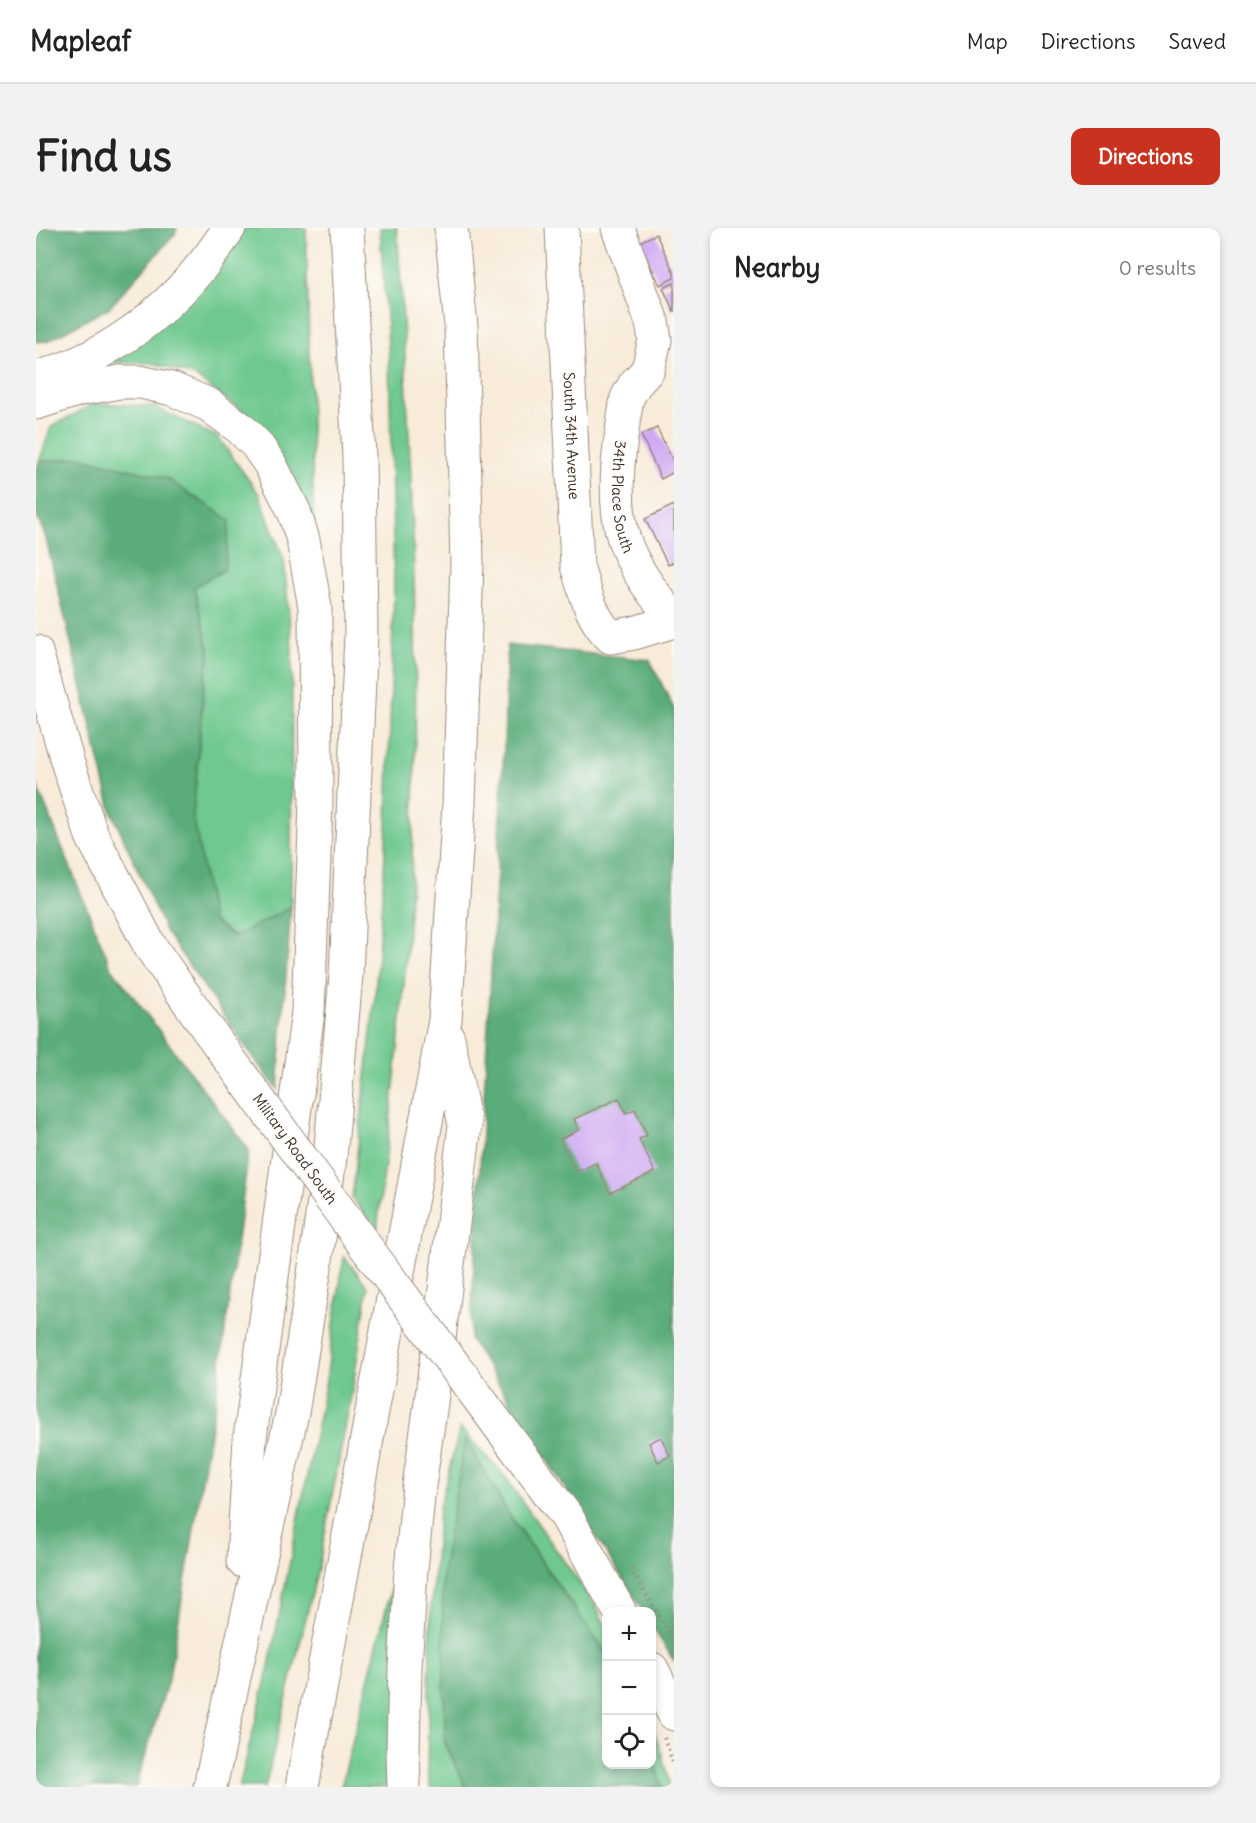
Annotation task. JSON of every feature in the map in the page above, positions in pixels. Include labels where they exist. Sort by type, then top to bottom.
[{"type":"main road","points":[[36,378],[70,365],[132,332],[159,311],[185,286],[206,262],[229,228]]},
{"type":"main road","points":[[210,1787],[296,1390],[330,1158],[346,975],[361,635],[359,456],[347,228]]},
{"type":"main road","points":[[302,1787],[445,1020],[459,804],[467,563],[461,326],[451,228]]},
{"type":"main road","name":"South 34th Avenue","points":[[562,228],[577,566],[588,602],[601,628],[610,636],[634,633],[674,620]]},
{"type":"main road","name":"34th Place South","points":[[618,228],[652,322],[654,340],[648,370],[635,384],[627,398],[617,493],[618,514],[623,538],[636,566],[657,599],[674,620]]},
{"type":"main road","points":[[36,403],[81,389],[120,382],[140,382],[181,392],[224,415],[256,444],[284,489],[303,540],[315,607],[316,803],[308,1012],[250,1438],[236,1665]]},
{"type":"main road","name":"Military Road South","points":[[36,652],[68,764],[92,836],[150,946],[366,1248],[567,1517],[618,1607]]},
{"type":"main road","points":[[404,1787],[405,1667],[411,1570],[419,1486],[432,1403],[465,1125],[445,1020]]},
{"type":"main road","points":[[656,1680],[674,1714]]},
{"type":"green space","points":[[36,228],[177,228],[175,234],[109,308],[47,341],[36,342]]},
{"type":"green space","points":[[245,228],[306,228],[314,532],[254,420],[194,376],[152,363],[98,362]]},
{"type":"green space","points":[[380,228],[397,228],[410,455],[416,692],[412,870],[405,967],[395,1080],[377,1230],[352,1198],[375,997],[387,827],[394,586],[389,360]]},
{"type":"green space","points":[[95,403],[153,406],[218,437],[259,494],[284,560],[292,648],[291,907],[234,937],[212,920],[193,815],[204,685],[210,653],[194,587],[79,457],[39,462],[51,427]]},
{"type":"green space","points":[[79,457],[166,478],[230,520],[224,570],[194,587],[210,653],[204,685],[193,815],[212,920],[234,937],[291,907],[278,1089],[257,1063],[165,931],[111,810],[45,535],[36,515],[36,469],[39,462]]},
{"type":"green space","points":[[507,645],[650,660],[674,709],[674,1661],[656,1632],[656,1607],[640,1607],[470,1339],[504,748]]},
{"type":"green space","points":[[36,783],[111,967],[249,1150],[217,1392],[169,1677],[136,1787],[36,1787]]},
{"type":"green space","points":[[344,1256],[368,1287],[353,1386],[320,1560],[265,1787],[239,1787],[268,1671],[325,1386]]},
{"type":"green space","points":[[460,1428],[503,1474],[597,1608],[602,1619],[602,1648],[511,1517],[466,1439],[445,1743],[466,1787],[430,1787],[427,1769],[431,1610],[439,1508]]},
{"type":"green space","points":[[465,1438],[511,1518],[602,1648],[602,1769],[656,1768],[662,1787],[466,1787],[445,1743],[442,1573]]},
{"type":"green space","points":[[406,1530],[393,1787],[341,1787]]},
{"type":"green space","points":[[656,1738],[670,1787],[662,1787],[656,1768]]},
{"type":"building","points":[[656,234],[674,273],[674,278],[660,285],[639,242]]},
{"type":"building","points":[[674,283],[674,312],[663,288]]},
{"type":"building","points":[[657,428],[674,463],[674,472],[661,479],[641,435]]},
{"type":"building","points":[[674,505],[674,562],[668,565],[645,519]]},
{"type":"building","points":[[619,1098],[626,1113],[635,1109],[647,1135],[639,1139],[655,1172],[610,1193],[596,1163],[576,1172],[560,1139],[579,1130],[574,1119]]},
{"type":"building","points":[[661,1437],[670,1456],[658,1462],[649,1443]]}]
